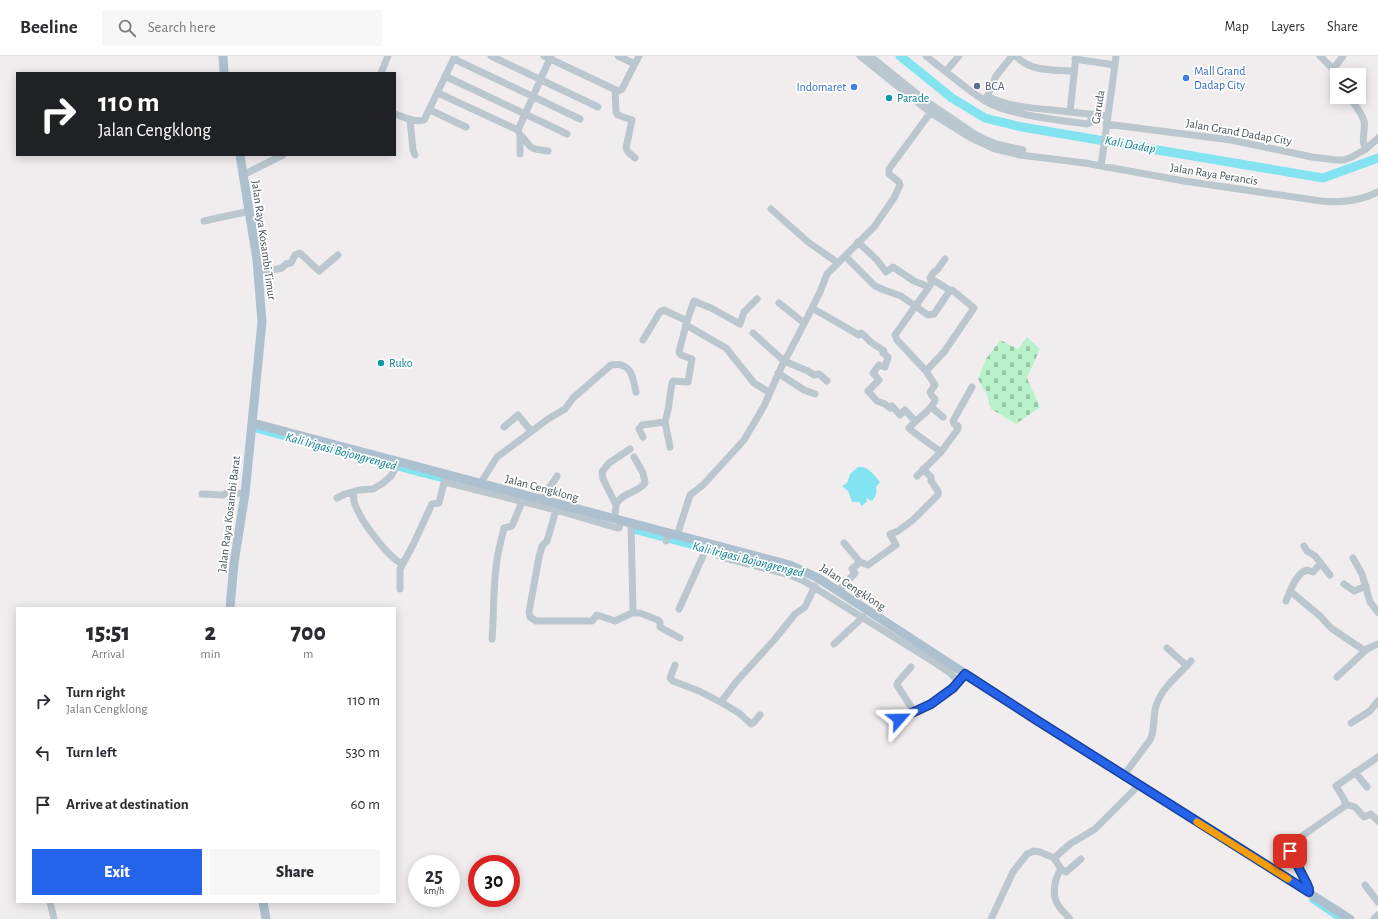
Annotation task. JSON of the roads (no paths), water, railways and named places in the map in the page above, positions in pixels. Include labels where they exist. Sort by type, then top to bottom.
[{"type":"main road","points":[[223,56],[224,72]]},
{"type":"main road","name":"Jalan Raya Kosambi Timur","points":[[240,156],[250,211],[258,273],[262,322],[252,424]]},
{"type":"main road","name":"Jalan Cengklong","points":[[252,424],[446,478],[480,484],[581,514],[618,523],[631,524],[706,548],[717,549],[790,565],[811,574],[838,591],[887,628],[961,678],[1124,775],[1137,788],[1309,892],[1340,917],[1350,919]]},
{"type":"main road","name":"Jalan Raya Kosambi Barat","points":[[230,607],[234,563],[245,494],[252,424]]},
{"type":"main road","points":[[263,903],[266,919]]},
{"type":"street","points":[[381,72],[388,56]]},
{"type":"street","points":[[491,56],[598,107]]},
{"type":"street","points":[[618,56],[635,64]]},
{"type":"street","points":[[617,91],[622,89],[638,56]]},
{"type":"street","name":"Jalan Raya Perancis","points":[[860,56],[933,110],[984,139],[996,144],[1020,150],[1102,164],[1322,197],[1347,197],[1378,187]]},
{"type":"street","name":"Jalan Raya Perancis","points":[[870,56],[933,110]]},
{"type":"street","points":[[926,56],[1000,108],[1087,124],[1090,123],[1092,115]]},
{"type":"street","points":[[946,71],[959,56]]},
{"type":"street","points":[[986,99],[996,76],[1012,56]]},
{"type":"street","points":[[1016,56],[1028,66],[1034,68],[1074,71]]},
{"type":"street","name":"Garuda","points":[[1102,164],[1116,56]]},
{"type":"street","points":[[1320,56],[1331,68]]},
{"type":"street","points":[[1337,68],[1343,56]]},
{"type":"street","points":[[520,154],[519,132],[548,57],[617,91]]},
{"type":"street","points":[[396,114],[410,120],[424,120],[454,58],[580,119]]},
{"type":"street","points":[[1070,112],[1076,58],[1115,65]]},
{"type":"street","points":[[445,76],[567,134]]},
{"type":"street","points":[[617,91],[616,112],[618,115],[632,120],[626,148],[635,158]]},
{"type":"street","points":[[438,93],[519,132],[532,148],[548,151]]},
{"type":"street","name":"Jalan Grand Dadap City","points":[[986,99],[1005,104],[1092,115],[1107,120],[1231,140],[1312,157],[1336,160],[1344,160],[1352,157],[1366,149],[1378,138]]},
{"type":"street","points":[[1354,104],[1362,116],[1364,127],[1363,143],[1366,149]]},
{"type":"street","points":[[430,110],[466,126]]},
{"type":"street","points":[[671,537],[690,495],[703,485],[744,440],[760,414],[778,373],[820,292],[827,274],[874,227],[894,198],[900,185],[899,182],[889,174],[889,169],[933,110]]},
{"type":"street","points":[[410,120],[414,155]]},
{"type":"street","points":[[243,175],[281,156]]},
{"type":"street","name":"Jalan Raya Perancis","points":[[1102,164],[1184,181],[1321,202],[1350,201],[1378,192]]},
{"type":"street","points":[[771,209],[808,242],[838,263]]},
{"type":"street","points":[[204,221],[250,211]]},
{"type":"street","points":[[858,242],[877,260],[886,272],[893,267],[914,281],[930,284]]},
{"type":"street","points":[[258,273],[282,268],[286,264],[291,263],[295,255],[300,253],[319,271],[338,256]]},
{"type":"street","points":[[845,256],[875,286],[901,296],[928,315],[934,314],[950,290]]},
{"type":"street","points":[[930,284],[930,278],[945,259]]},
{"type":"street","points":[[926,371],[944,352],[974,309],[952,290],[935,281],[930,284],[896,335],[896,338],[926,371],[935,385],[930,394],[936,401],[932,407],[909,428],[941,452]]},
{"type":"street","points":[[670,447],[664,422],[668,410],[672,383],[688,382],[692,359],[681,355],[679,352],[686,323],[694,302],[711,308],[740,324],[744,312],[757,299]]},
{"type":"street","points":[[779,303],[804,323]]},
{"type":"street","points":[[812,308],[859,335],[861,333],[865,335],[873,344],[884,351],[883,353],[888,357],[888,360],[885,367],[879,365],[873,373],[878,380],[868,391],[877,401],[890,408],[892,406],[900,415],[906,410],[915,421]]},
{"type":"street","points":[[642,340],[660,312],[664,310],[726,348],[754,383],[770,392]]},
{"type":"street","points":[[753,333],[784,361],[814,375],[820,375],[827,381]]},
{"type":"street","points":[[480,484],[497,457],[548,419],[565,409],[573,398],[611,365],[621,365],[630,370],[636,392]]},
{"type":"street","points":[[778,373],[804,390],[815,394]]},
{"type":"street","points":[[917,476],[941,452],[958,429],[958,426],[952,421],[972,387]]},
{"type":"street","points":[[932,407],[943,417]]},
{"type":"street","points":[[504,427],[518,415],[531,431]]},
{"type":"street","points":[[643,437],[639,429],[642,425],[664,422]]},
{"type":"street","points":[[618,523],[616,505],[603,479],[602,472],[609,463],[630,449]]},
{"type":"street","points":[[616,505],[623,497],[642,487],[645,483],[643,473],[634,457]]},
{"type":"street","points":[[337,498],[345,494],[373,488],[383,483],[388,480],[397,465]]},
{"type":"street","points":[[844,543],[860,562],[868,565],[895,546],[896,544],[890,534],[913,520],[938,495],[938,491],[930,481],[931,477],[923,469]]},
{"type":"street","points":[[544,503],[543,494],[554,483],[557,476]]},
{"type":"street","points":[[400,589],[399,572],[402,564],[432,504],[439,504],[446,478],[522,502],[544,503],[556,510],[581,514]]},
{"type":"street","points":[[202,494],[223,495],[228,492],[245,494]]},
{"type":"street","points":[[353,492],[354,502],[359,513],[379,543],[390,556],[402,564]]},
{"type":"street","points":[[492,639],[494,588],[499,547],[504,528],[512,526],[522,502]]},
{"type":"street","points":[[556,510],[547,541],[542,546],[539,557],[529,612],[530,617],[536,621],[592,621],[597,615],[615,621],[634,612],[658,620],[660,622],[660,627],[680,638]]},
{"type":"street","points":[[631,524],[634,612]]},
{"type":"street","points":[[1304,546],[1321,563],[1330,575]]},
{"type":"street","points":[[679,609],[706,548]]},
{"type":"street","points":[[717,549],[721,557],[790,575],[815,586],[863,617],[887,628]]},
{"type":"street","points":[[1353,558],[1362,574],[1370,602],[1378,612],[1376,614],[1378,620]]},
{"type":"street","points":[[838,591],[855,573],[852,569],[860,562]]},
{"type":"street","points":[[1286,601],[1290,591],[1304,570],[1313,572],[1321,563]]},
{"type":"street","points":[[1344,584],[1354,591],[1366,586]]},
{"type":"street","points":[[721,702],[736,682],[795,614],[805,607],[815,586]]},
{"type":"street","points":[[1290,591],[1320,616],[1331,628],[1365,651]]},
{"type":"street","points":[[834,644],[863,617]]},
{"type":"street","points":[[1337,678],[1365,651],[1378,644]]},
{"type":"street","points":[[1124,775],[1150,740],[1154,730],[1155,710],[1162,693],[1168,684],[1189,664],[1167,648]]},
{"type":"street","points":[[675,665],[670,678],[673,682],[698,691],[721,702],[751,724],[760,714]]},
{"type":"street","points":[[911,666],[897,685],[915,712]]},
{"type":"street","points":[[899,719],[931,704],[948,692],[961,678]]},
{"type":"street","points":[[1351,723],[1370,711],[1378,701]]},
{"type":"street","points":[[1378,757],[1336,786],[1345,804],[1356,807],[1364,817],[1371,814],[1378,821]]},
{"type":"street","points":[[1355,772],[1368,787]]},
{"type":"street","points":[[1054,858],[1070,844],[1095,828],[1137,788]]},
{"type":"street","points":[[1309,892],[1307,884],[1290,851],[1289,845],[1342,808],[1345,804]]},
{"type":"street","points":[[990,919],[1014,872],[1027,854],[1034,851],[1054,858],[1064,871],[1068,871],[1081,859]]},
{"type":"street","points":[[1061,869],[1055,885],[1055,900],[1070,919]]},
{"type":"street","points":[[1364,886],[1378,902]]},
{"type":"street","points":[[50,903],[54,919]]},
{"type":"street","points":[[1374,919],[1378,915]]},
{"type":"water","points":[[858,467],[868,469],[880,482],[876,487],[876,493],[872,501],[866,498],[867,501],[862,506],[859,502],[852,502],[848,491],[842,486],[847,483],[850,474]]},
{"type":"waterway","name":"Kali Dadap","points":[[900,56],[952,98],[985,118],[1022,127],[1323,178],[1378,158]]},
{"type":"waterway","name":"Kali Irigasi Bojongrenged","points":[[257,430],[425,475]]},
{"type":"waterway","name":"Kali Irigasi Bojongrenged","points":[[429,476],[449,481]]},
{"type":"waterway","name":"Kali Irigasi Bojongrenged","points":[[631,530],[665,539]]},
{"type":"waterway","name":"Kali Irigasi Bojongrenged","points":[[669,540],[718,553]]},
{"type":"waterway","name":"Kali Irigasi Bojongrenged","points":[[1312,900],[1340,919]]},
{"type":"place","name":"Mall Grand Dadap City","points":[[1186,78]]},
{"type":"place","name":"BCA","points":[[977,86]]},
{"type":"place","name":"Indomaret","points":[[854,87]]},
{"type":"place","name":"Parade","points":[[889,98]]},
{"type":"place","name":"Ruko","points":[[381,363]]}]
